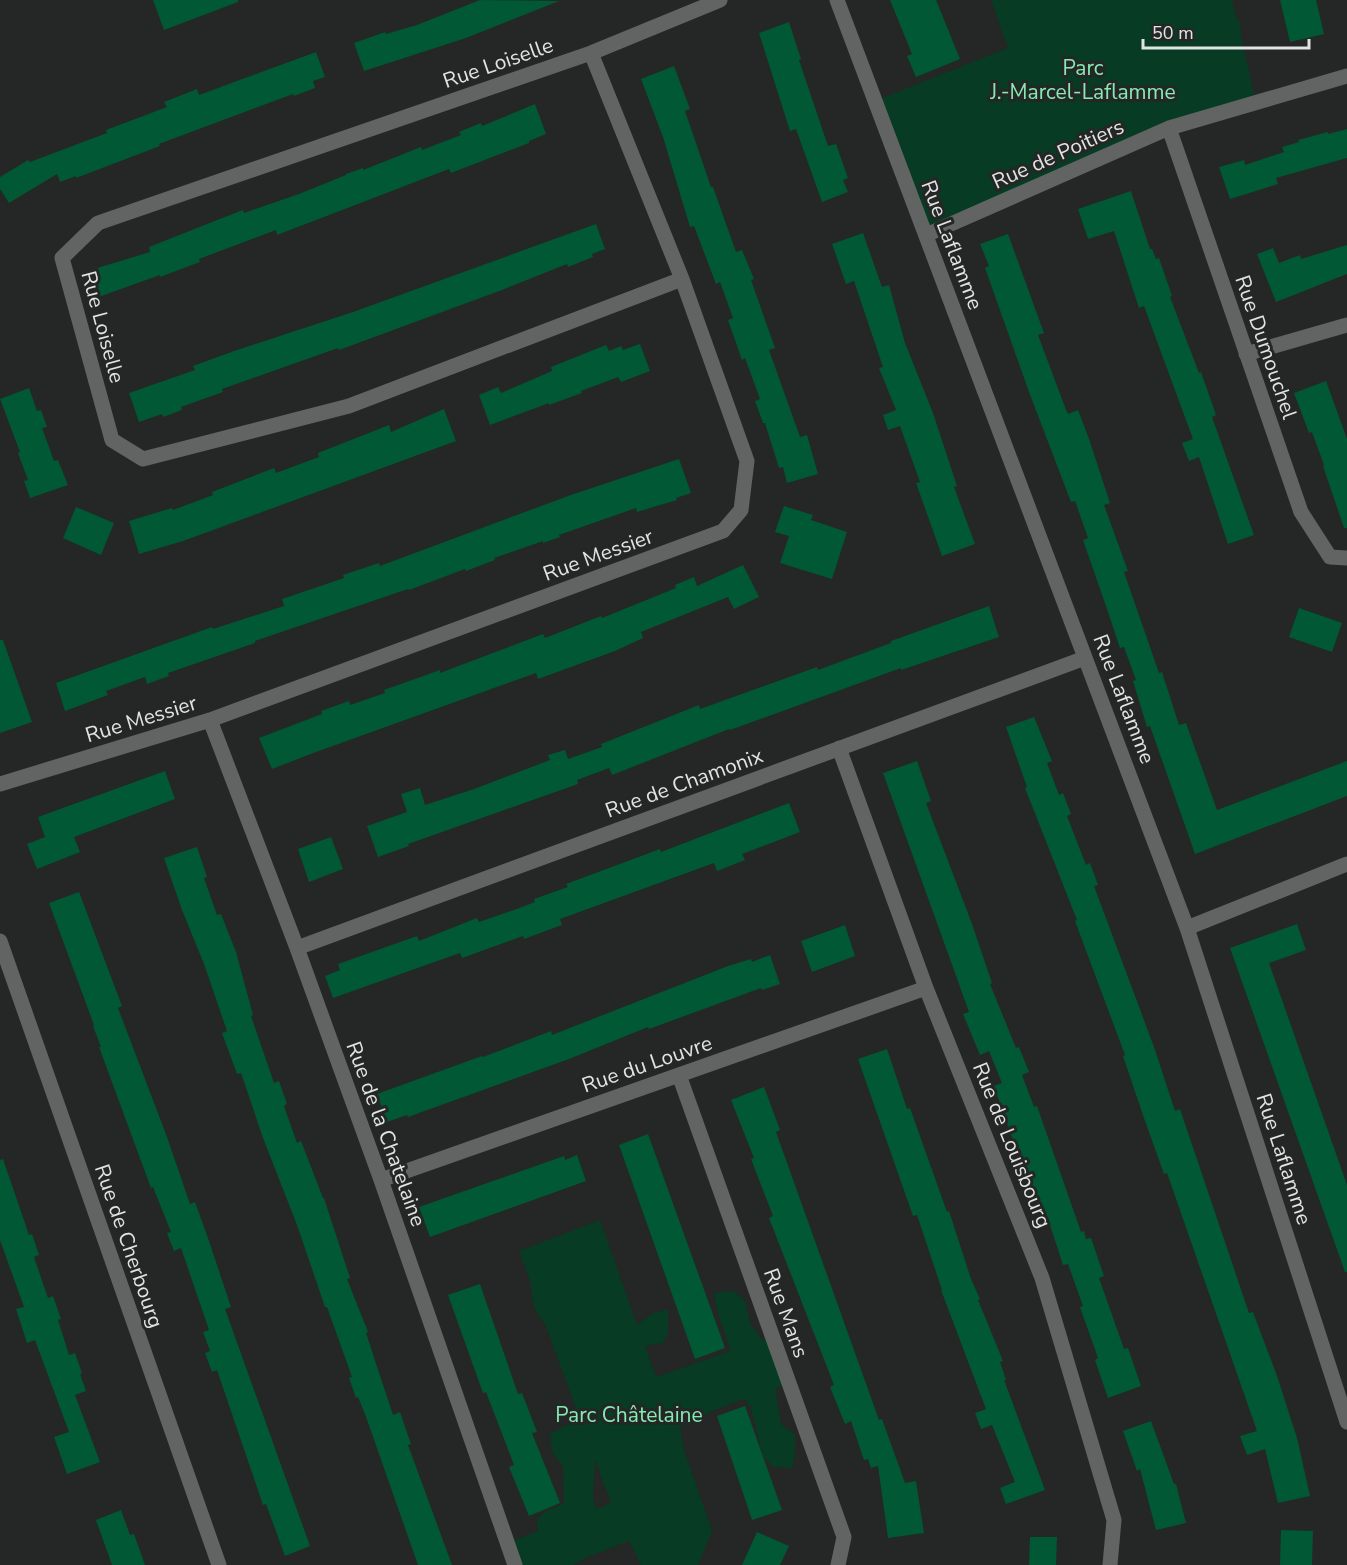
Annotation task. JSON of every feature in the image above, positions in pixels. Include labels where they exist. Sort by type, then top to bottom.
[{"type":"street","name":"Rue Loiselle","points":[[682,279],[349,406],[143,459],[112,440],[62,258],[98,224],[591,53],[720,0]]},
{"type":"street","name":"Rue Laflamme","points":[[837,0],[1188,928],[1347,1422]]},
{"type":"street","name":"Rue Messier","points":[[0,784],[210,720],[723,531],[741,510],[747,461],[682,279],[591,53]]},
{"type":"street","name":"Rue de Poitiers","points":[[926,236],[1169,128],[1347,76]]},
{"type":"street","name":"Rue Dumouchel","points":[[1169,128],[1300,512],[1330,557],[1347,558]]},
{"type":"street","points":[[1246,354],[1347,325]]},
{"type":"street","name":"Rue de Chamonix","points":[[297,948],[1085,658]]},
{"type":"street","name":"Rue de la Chatelaine","points":[[210,720],[297,948],[381,1180],[515,1565]]},
{"type":"street","name":"Rue de Louisbourg","points":[[839,748],[926,988],[1042,1278],[1114,1520],[1110,1565]]},
{"type":"street","points":[[1188,928],[1347,864]]},
{"type":"street","name":"Rue de Cherbourg","points":[[0,941],[219,1565]]},
{"type":"street","name":"Rue du Louvre","points":[[381,1180],[926,988]]},
{"type":"street","name":"Rue Mans","points":[[679,1075],[844,1537],[838,1565]]},
{"type":"green space","name":"Parc J.-Marcel-Laflamme","points":[[991,0],[1232,0],[1236,17],[1240,22],[1256,103],[1169,128],[926,235],[875,101],[1008,48]]},
{"type":"green space","name":"Parc Châtelaine","points":[[600,1220],[637,1325],[653,1313],[668,1309],[668,1333],[663,1343],[645,1346],[656,1377],[731,1351],[718,1314],[714,1293],[734,1291],[745,1301],[750,1323],[762,1340],[772,1336],[789,1383],[775,1389],[781,1424],[795,1434],[795,1455],[792,1468],[773,1467],[763,1456],[750,1405],[744,1399],[712,1411],[680,1427],[684,1450],[712,1531],[698,1565],[641,1565],[629,1541],[573,1565],[515,1565],[507,1543],[538,1531],[537,1519],[545,1512],[564,1503],[563,1466],[552,1452],[550,1434],[564,1426],[581,1422],[547,1329],[534,1307],[530,1281],[519,1251]],"holes":[[[595,1460],[611,1503],[596,1509],[593,1496]]]},
{"type":"building","points":[[153,0],[238,0],[238,2],[164,30]]},
{"type":"building","points":[[480,0],[559,1],[466,38],[364,71],[354,43],[385,32],[386,34],[417,25]]},
{"type":"building","points":[[890,0],[936,0],[960,59],[916,77],[907,56],[912,54]]},
{"type":"building","points":[[1280,0],[1316,0],[1324,34],[1290,42]]},
{"type":"building","points":[[789,22],[801,59],[799,60],[828,146],[836,144],[848,178],[843,180],[848,192],[822,202],[796,129],[790,131],[759,33]]},
{"type":"building","points":[[316,52],[325,77],[313,81],[315,88],[159,144],[160,146],[76,178],[76,176],[60,182],[57,174],[9,203],[0,189],[0,177],[28,160],[30,162],[107,133],[106,130],[167,107],[164,102],[197,89],[199,95]]},
{"type":"building","points":[[674,66],[690,109],[685,111],[711,187],[713,187],[736,252],[742,250],[754,279],[751,280],[775,348],[769,350],[800,437],[807,435],[818,474],[787,483],[783,467],[779,468],[765,423],[763,423],[755,401],[760,399],[745,358],[742,360],[728,320],[733,318],[720,282],[716,284],[694,226],[690,227],[663,137],[641,79]]},
{"type":"building","points":[[535,104],[546,134],[529,143],[451,173],[449,169],[277,235],[276,230],[199,259],[200,262],[93,299],[84,272],[150,252],[149,247],[243,210],[244,213],[299,194],[421,147],[422,150],[461,135],[459,132],[481,123],[482,126]]},
{"type":"building","points":[[1347,129],[1347,158],[1276,178],[1278,184],[1230,199],[1219,167],[1244,160],[1245,165],[1284,152],[1282,147],[1299,142],[1298,140]]},
{"type":"building","points":[[1131,191],[1150,249],[1156,259],[1159,258],[1172,296],[1170,297],[1199,373],[1201,372],[1216,415],[1212,417],[1254,535],[1228,544],[1199,457],[1189,461],[1182,443],[1193,439],[1144,306],[1139,308],[1114,231],[1088,239],[1078,209]]},
{"type":"building","points":[[596,224],[605,249],[592,254],[593,257],[568,267],[567,264],[339,350],[338,348],[222,389],[223,392],[181,407],[182,410],[163,417],[162,414],[139,422],[129,393],[195,370],[193,366],[234,351],[353,312]]},
{"type":"building","points":[[863,233],[882,287],[889,285],[905,343],[933,413],[957,486],[954,487],[975,544],[942,556],[916,483],[920,482],[900,426],[888,430],[883,415],[896,410],[879,368],[883,367],[854,281],[846,284],[832,244]]},
{"type":"building","points":[[1008,234],[1044,333],[1038,335],[1066,410],[1068,414],[1078,410],[1089,439],[1110,503],[1104,505],[1128,571],[1124,572],[1159,673],[1162,672],[1179,725],[1186,723],[1217,810],[1347,761],[1347,796],[1195,854],[1150,726],[1147,727],[1133,681],[1136,680],[1124,647],[1120,648],[1083,540],[1088,538],[1075,501],[1071,502],[985,268],[989,266],[980,244]]},
{"type":"building","points":[[1347,245],[1347,274],[1276,302],[1257,254],[1273,248],[1279,263],[1300,255],[1301,259]]},
{"type":"building","points":[[640,344],[650,371],[621,382],[618,377],[581,391],[582,393],[490,425],[479,395],[498,387],[501,393],[552,371],[551,367],[606,345],[609,351],[621,346],[623,350]]},
{"type":"building","points":[[1326,381],[1347,439],[1347,528],[1344,528],[1312,432],[1309,433],[1294,393]]},
{"type":"building","points":[[29,388],[37,411],[41,410],[47,427],[42,428],[54,461],[58,460],[68,485],[30,498],[24,481],[28,480],[18,453],[20,452],[0,399]]},
{"type":"building","points":[[444,409],[456,441],[183,541],[139,554],[129,521],[172,508],[173,510],[274,468],[276,473],[319,457],[318,453],[389,425],[391,432]]},
{"type":"building","points":[[679,459],[691,493],[676,498],[677,500],[637,512],[636,508],[559,535],[560,537],[543,543],[543,541],[494,558],[495,560],[466,571],[465,569],[255,641],[255,643],[168,673],[169,676],[147,684],[145,677],[106,691],[108,695],[65,711],[56,683],[212,627],[213,629],[284,606],[282,599],[344,578],[343,575],[379,563],[380,566],[568,496]]},
{"type":"building","points":[[784,506],[813,515],[811,520],[847,532],[832,579],[780,563],[789,536],[775,532]]},
{"type":"building","points":[[76,507],[114,523],[101,555],[63,538]]},
{"type":"building","points":[[743,565],[759,597],[734,609],[728,597],[641,632],[643,638],[615,651],[538,679],[536,673],[272,769],[259,738],[349,701],[350,705],[385,693],[384,690],[440,670],[440,673],[543,634],[545,638],[601,616],[602,618],[676,588],[675,585],[694,577],[697,586]]},
{"type":"building","points":[[989,606],[999,637],[901,670],[901,668],[729,729],[612,775],[609,768],[577,780],[578,784],[408,844],[409,846],[378,857],[367,826],[407,812],[401,794],[420,788],[425,805],[550,760],[548,755],[565,750],[568,759],[602,747],[601,744],[699,705],[700,709],[817,667],[818,670]]},
{"type":"building","points":[[1299,608],[1342,623],[1332,652],[1289,637]]},
{"type":"building","points":[[0,640],[3,640],[32,722],[0,733]]},
{"type":"building","points":[[1034,717],[1052,761],[1047,763],[1059,795],[1063,793],[1071,814],[1067,816],[1086,865],[1090,863],[1098,885],[1094,886],[1154,1047],[1175,1111],[1180,1109],[1249,1313],[1253,1312],[1277,1376],[1297,1438],[1310,1496],[1278,1503],[1265,1449],[1247,1455],[1240,1436],[1257,1431],[1167,1173],[1164,1174],[1145,1121],[1123,1056],[1125,1055],[1075,921],[1077,920],[1025,788],[1027,787],[1006,727]]},
{"type":"building","points":[[917,761],[931,801],[926,803],[972,924],[992,983],[990,984],[1016,1048],[1019,1047],[1029,1072],[1022,1075],[1034,1107],[1037,1106],[1081,1232],[1084,1231],[1086,1239],[1091,1238],[1104,1276],[1099,1278],[1124,1349],[1128,1348],[1141,1386],[1108,1398],[1095,1360],[1098,1358],[1080,1307],[1083,1306],[1068,1264],[1063,1265],[1050,1225],[1044,1228],[994,1086],[1002,1083],[989,1051],[980,1055],[963,1014],[969,1012],[883,773]]},
{"type":"building","points":[[165,771],[175,799],[74,837],[80,852],[37,869],[27,844],[45,837],[38,817]]},
{"type":"building","points":[[789,803],[800,832],[742,854],[745,860],[717,871],[714,863],[560,919],[562,925],[524,939],[523,936],[462,958],[460,953],[333,998],[325,976],[340,970],[338,964],[417,936],[419,941],[477,918],[479,922],[514,910],[535,902],[534,899],[568,887],[566,884],[660,849],[661,852]]},
{"type":"building","points":[[331,837],[343,869],[309,882],[298,849]]},
{"type":"building","points":[[197,847],[207,877],[204,878],[217,915],[221,914],[236,952],[253,1015],[251,1016],[274,1083],[279,1081],[287,1104],[284,1106],[297,1143],[301,1141],[324,1198],[350,1278],[347,1279],[368,1332],[366,1333],[393,1415],[400,1412],[411,1444],[408,1445],[452,1565],[418,1565],[365,1414],[358,1397],[356,1398],[349,1378],[352,1377],[241,1073],[237,1074],[222,1033],[227,1031],[164,858]]},
{"type":"building","points":[[79,892],[122,1006],[118,1008],[190,1204],[195,1202],[208,1238],[231,1307],[225,1309],[310,1546],[285,1556],[266,1504],[263,1505],[217,1370],[212,1372],[205,1353],[210,1351],[203,1332],[209,1330],[181,1248],[174,1251],[167,1233],[171,1232],[153,1187],[151,1188],[49,903]]},
{"type":"building","points":[[1297,924],[1306,950],[1269,963],[1347,1185],[1347,1272],[1345,1272],[1230,948]]},
{"type":"building","points":[[845,925],[855,956],[812,972],[801,941]]},
{"type":"building","points":[[770,955],[780,984],[762,990],[761,988],[649,1029],[648,1027],[569,1059],[408,1117],[407,1115],[387,1122],[377,1094],[551,1031],[552,1035],[728,966],[751,959],[752,962]]},
{"type":"building","points":[[887,1049],[907,1109],[910,1108],[947,1212],[949,1211],[971,1279],[980,1299],[978,1300],[1003,1361],[1000,1362],[1006,1380],[1004,1380],[1045,1490],[1006,1504],[1000,1488],[1015,1482],[992,1425],[981,1429],[975,1413],[986,1409],[941,1290],[917,1215],[913,1216],[858,1059]]},
{"type":"building","points":[[764,1087],[780,1130],[776,1132],[879,1420],[882,1419],[905,1483],[916,1481],[924,1533],[888,1538],[878,1466],[871,1468],[868,1459],[864,1460],[851,1421],[845,1424],[830,1387],[834,1385],[769,1218],[773,1216],[751,1159],[754,1158],[731,1100]]},
{"type":"building","points":[[648,1134],[725,1348],[695,1359],[619,1145]]},
{"type":"building","points":[[577,1155],[586,1181],[430,1237],[419,1207],[564,1156],[565,1160]]},
{"type":"building","points":[[3,1159],[29,1235],[32,1234],[39,1255],[34,1257],[48,1298],[53,1296],[69,1355],[75,1353],[86,1391],[75,1395],[100,1462],[67,1474],[54,1437],[69,1432],[35,1340],[27,1343],[16,1309],[24,1307],[0,1240],[0,1160]]},
{"type":"building","points":[[480,1284],[518,1394],[522,1393],[537,1432],[532,1433],[560,1503],[529,1516],[509,1467],[514,1465],[486,1392],[483,1393],[448,1295]]},
{"type":"building","points":[[745,1406],[782,1510],[752,1520],[717,1416]]},
{"type":"building","points":[[1151,1421],[1174,1484],[1176,1484],[1186,1523],[1156,1530],[1140,1469],[1137,1471],[1123,1431]]},
{"type":"building","points":[[121,1510],[130,1535],[134,1534],[145,1565],[112,1565],[96,1520]]},
{"type":"building","points":[[1281,1530],[1313,1531],[1312,1565],[1280,1565]]},
{"type":"building","points":[[757,1532],[789,1546],[780,1565],[742,1565]]},
{"type":"building","points":[[1030,1537],[1057,1537],[1056,1565],[1029,1565]]}]
